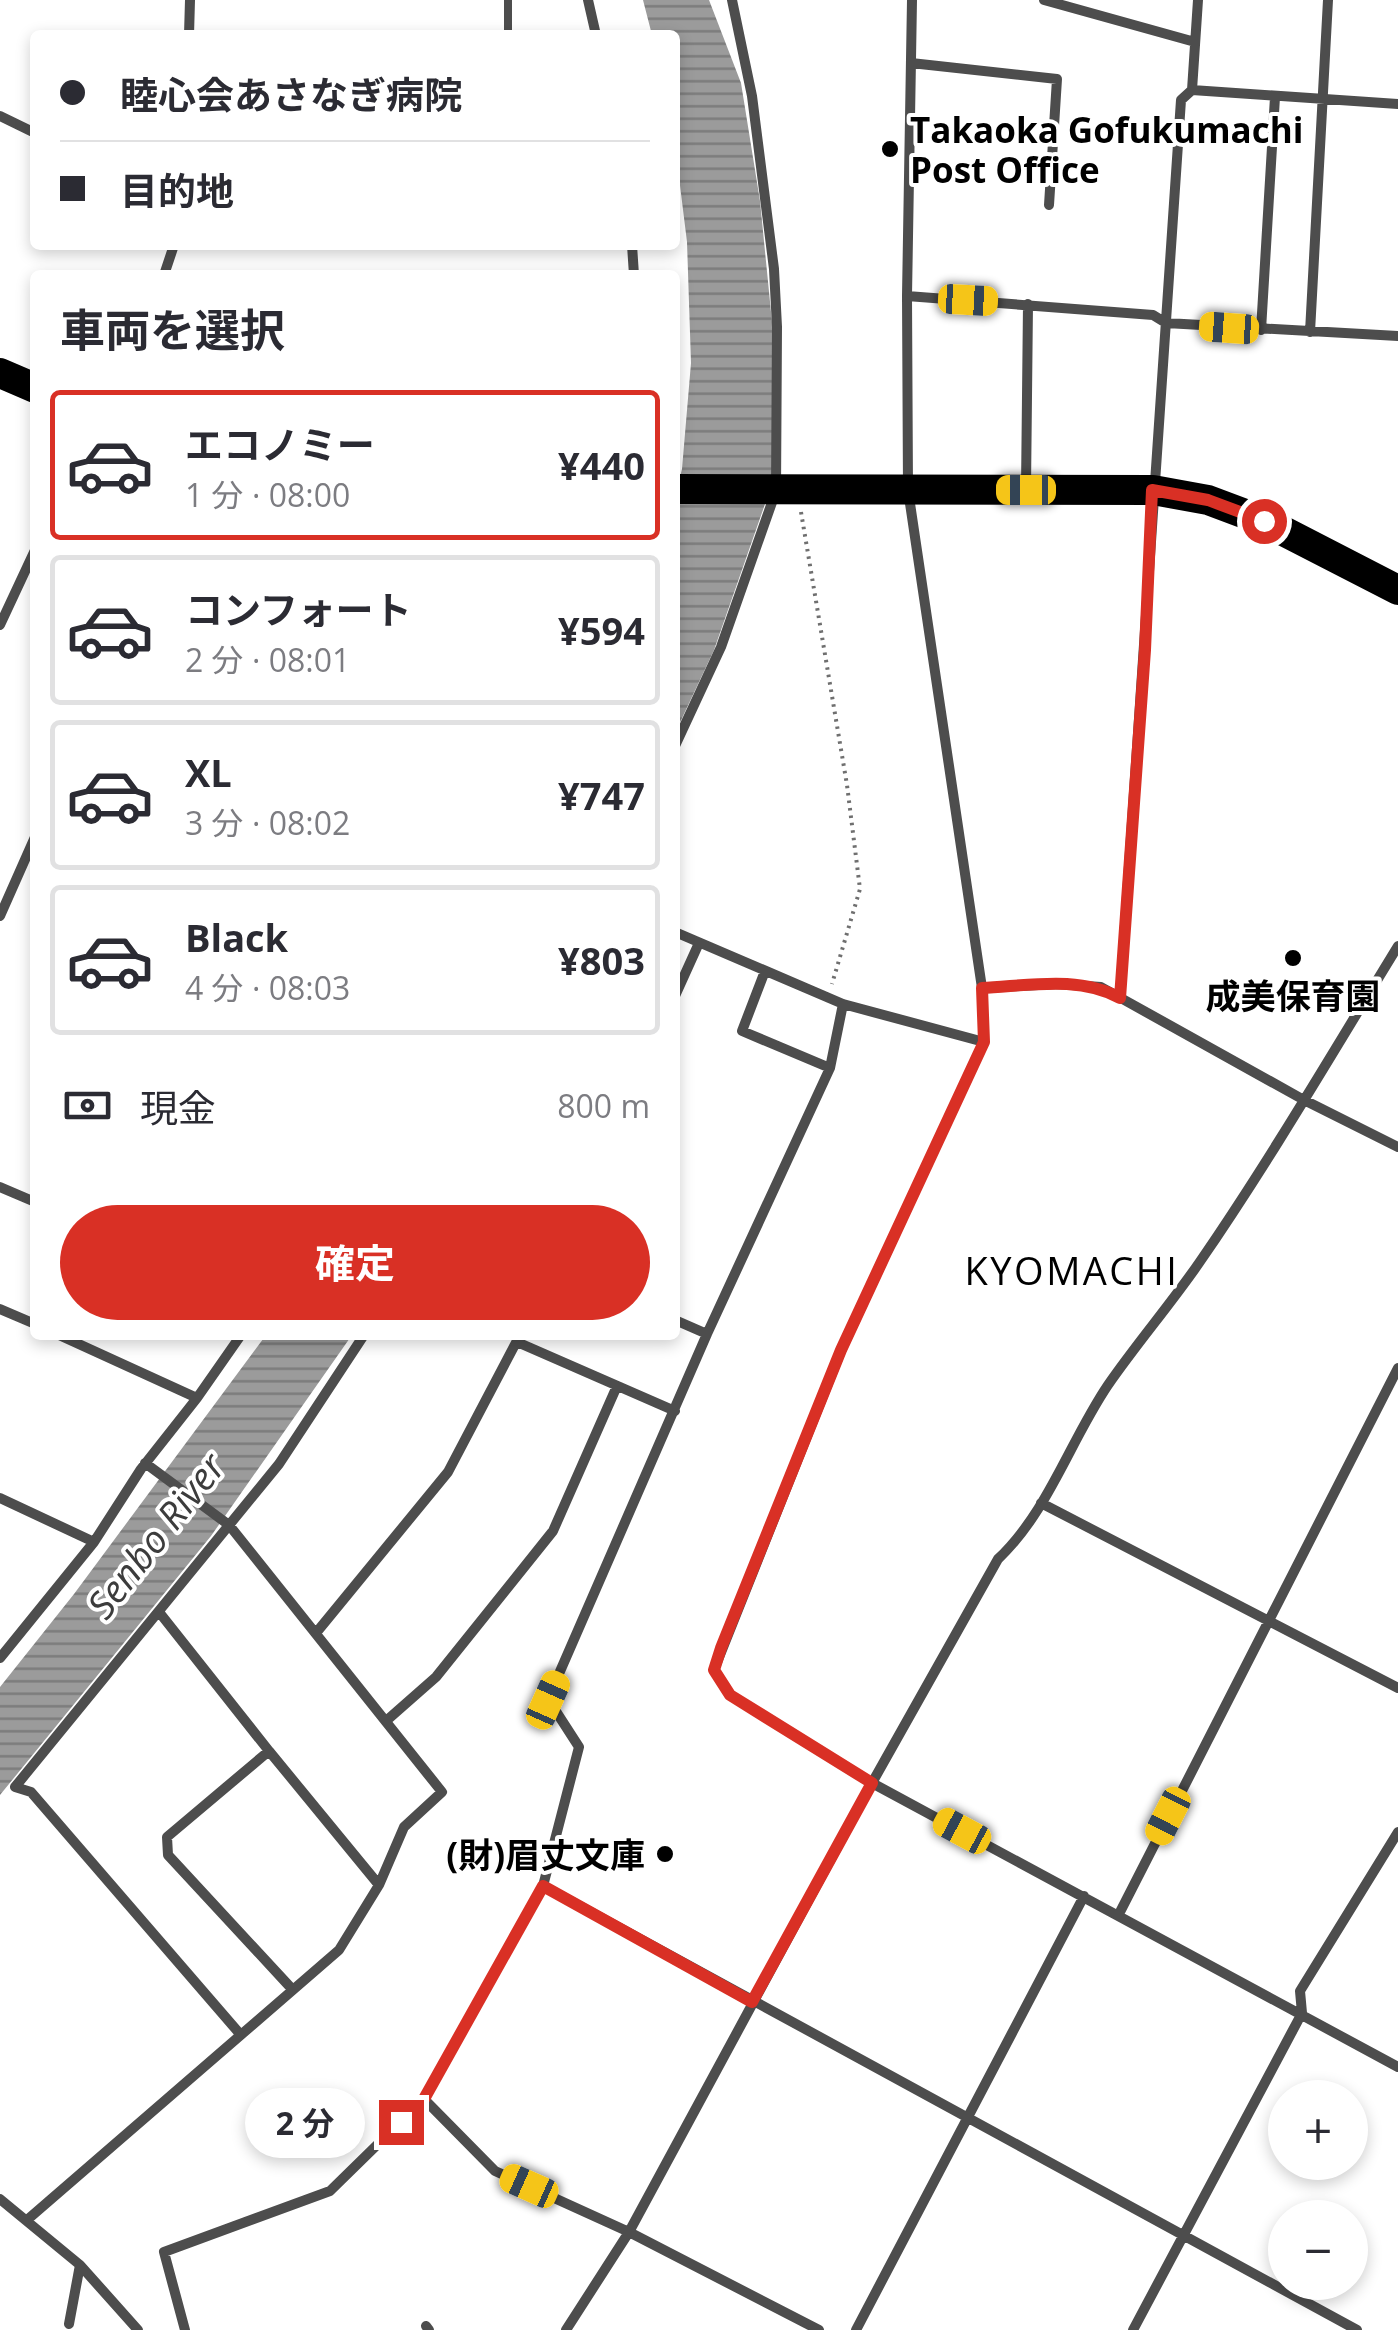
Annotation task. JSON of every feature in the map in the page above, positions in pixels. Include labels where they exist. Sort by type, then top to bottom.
[{"type":"highway","points":[[0,373],[30,386]]},
{"type":"highway","points":[[680,489],[1152,490],[1208,500],[1264,521],[1398,590]]},
{"type":"street","points":[[190,0],[190,30]]},
{"type":"street","points":[[588,0],[595,30]]},
{"type":"street","points":[[680,735],[722,647],[780,490],[777,327],[770,229],[752,96],[732,0]]},
{"type":"street","points":[[912,0],[908,490],[982,988],[984,1042],[841,1350],[714,1670],[730,1695],[872,1783],[1398,2067]]},
{"type":"street","points":[[1044,0],[1195,42]]},
{"type":"street","points":[[1120,998],[1181,100],[1192,90],[1198,0]]},
{"type":"street","points":[[1310,332],[1328,0]]},
{"type":"street","points":[[911,63],[1056,79],[1049,205]]},
{"type":"street","points":[[1192,90],[1398,104]]},
{"type":"street","points":[[1261,330],[1275,97]]},
{"type":"street","points":[[0,116],[30,131]]},
{"type":"street","points":[[907,296],[1153,315],[1166,323],[1398,336]]},
{"type":"street","points":[[1026,490],[1028,304]]},
{"type":"street","points":[[0,625],[30,561]]},
{"type":"street","points":[[0,916],[30,848]]},
{"type":"street","points":[[680,934],[843,1004],[984,1042]]},
{"type":"street","points":[[680,985],[699,943]]},
{"type":"street","points":[[566,2330],[629,2232],[998,1559],[1014,1544],[1040,1503],[1107,1386],[1201,1260],[1398,946]]},
{"type":"street","points":[[765,971],[742,1031],[830,1068]]},
{"type":"street","points":[[982,988],[1100,987],[1304,1100],[1398,1147]]},
{"type":"street","points":[[185,2330],[164,2252],[330,2190],[424,2099],[543,1886],[579,1747],[548,1700],[706,1334],[830,1068],[843,1004]]},
{"type":"street","points":[[0,1186],[30,1200]]},
{"type":"street","points":[[0,1308],[30,1322]]},
{"type":"street","points":[[680,1322],[706,1334]]},
{"type":"street","points":[[69,1340],[197,1398]]},
{"type":"street","points":[[0,1658],[94,1542],[146,1463],[238,1340]]},
{"type":"street","points":[[240,2034],[31,1792],[15,1787],[278,1464],[361,1340]]},
{"type":"street","points":[[316,1632],[448,1472],[518,1340]]},
{"type":"street","points":[[523,1340],[674,1411]]},
{"type":"street","points":[[1119,1914],[1398,1368]]},
{"type":"street","points":[[386,1721],[436,1677],[553,1531],[617,1386]]},
{"type":"street","points":[[27,2220],[339,1950],[379,1885],[404,1828],[442,1792],[227,1522],[146,1463]]},
{"type":"street","points":[[0,1498],[94,1542]]},
{"type":"street","points":[[1040,1503],[1398,1688]]},
{"type":"street","points":[[158,1612],[379,1885]]},
{"type":"street","points":[[268,1751],[167,1838],[168,1855],[292,1990]]},
{"type":"street","points":[[1133,2330],[1302,2013],[1300,1991],[1398,1832]]},
{"type":"street","points":[[543,1886],[1358,2330]]},
{"type":"street","points":[[856,2330],[1084,1896]]},
{"type":"street","points":[[424,2099],[495,2171],[629,2232],[819,2330]]},
{"type":"street","points":[[0,2199],[80,2266],[138,2330]]},
{"type":"street","points":[[69,2324],[80,2266]]},
{"type":"lane","points":[[508,0],[508,30]]},
{"type":"path","points":[[780,490],[847,785],[860,889],[828,998]]},
{"type":"water","points":[[643,0],[709,0],[741,83],[760,201],[773,332],[772,484],[714,650],[680,722],[680,477],[691,363],[687,242],[680,185],[680,30],[651,30]]},
{"type":"water","name":"Senbo River","points":[[262,1340],[348,1340],[211,1536],[0,1795],[0,1687]]},
{"type":"place","name":"Takaoka Gofukumachi Post Office","points":[[890,149]]},
{"type":"place","name":"成美保育園","points":[[1293,958]]},
{"type":"place","name":"(財)眉丈文庫","points":[[665,1854]]},
{"type":"district","name":"KYOMACHI","points":[[1072,1270]]},
{"type":"route","points":[[401,2122],[424,2099],[543,1886],[752,2002],[872,1783],[730,1695],[714,1670],[841,1350],[984,1042],[982,988],[1056,984],[1100,987],[1120,998],[1145,650],[1152,490],[1208,500],[1264,521]]}]
